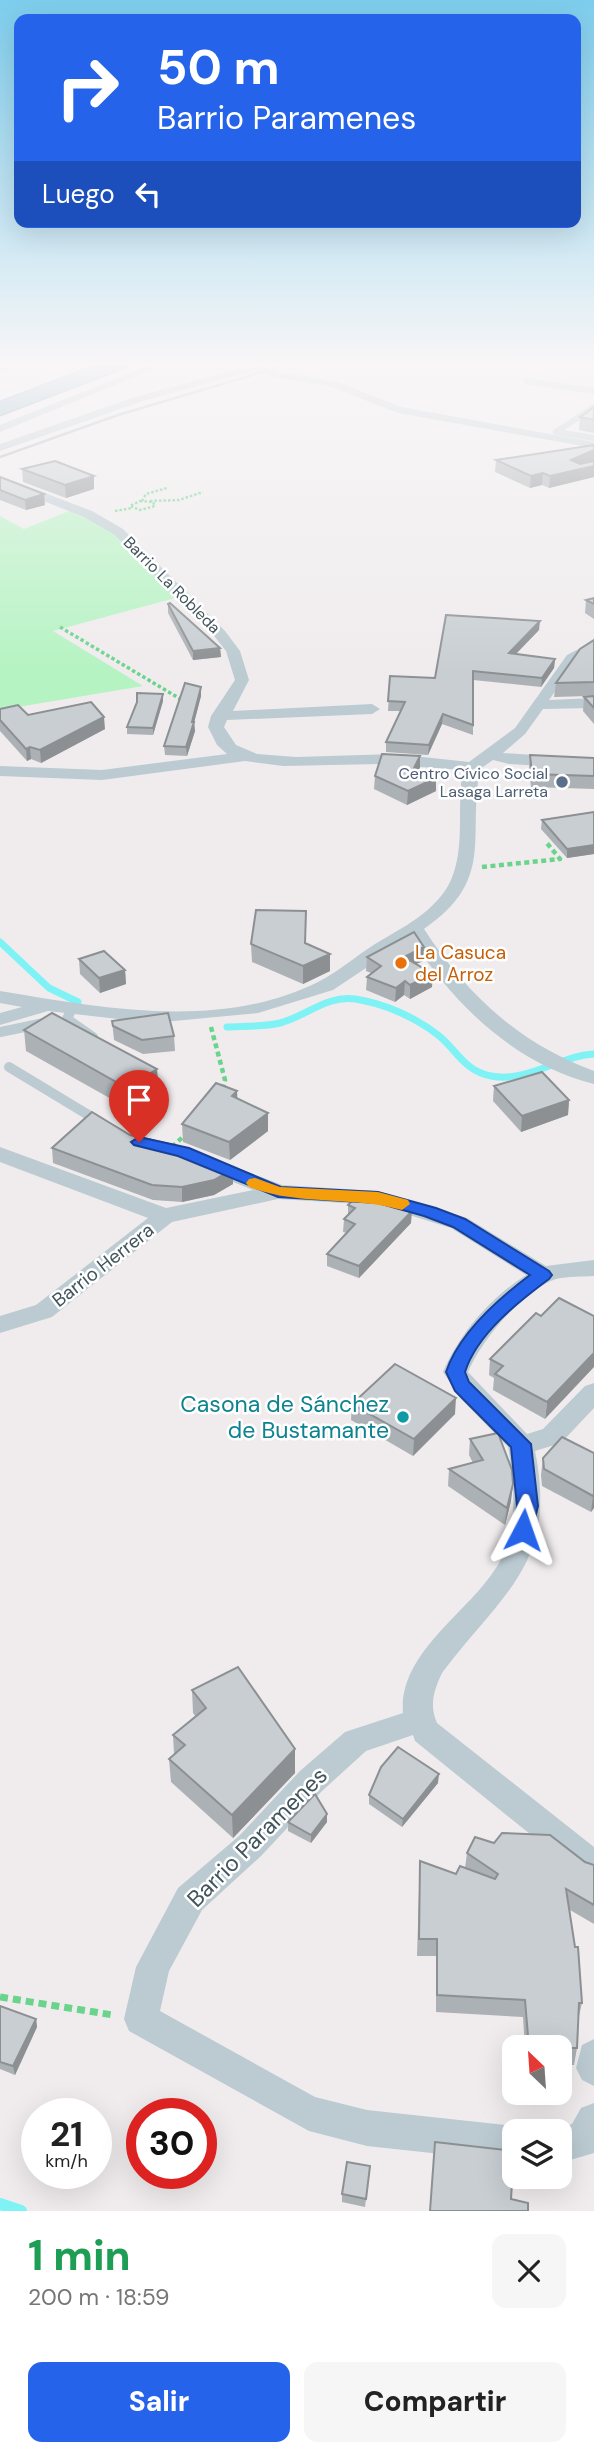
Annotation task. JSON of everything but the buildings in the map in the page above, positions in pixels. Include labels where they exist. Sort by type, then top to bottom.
[{"type":"street","name":"Barrio La Robleda","points":[[0,480],[88,514],[119,532],[220,634],[233,651],[242,680],[219,716]]},
{"type":"street","points":[[0,997],[49,1004],[70,1013],[131,1017],[207,1012],[301,996],[326,986],[414,928],[451,895],[463,869],[471,840],[468,786],[472,767],[520,731],[578,653],[594,645]]},
{"type":"street","points":[[538,705],[594,703]]},
{"type":"street","points":[[246,756],[218,737],[216,727],[219,716],[372,709]]},
{"type":"street","points":[[489,754],[509,759],[594,764]]},
{"type":"street","points":[[0,771],[102,775],[246,756],[273,760],[424,759],[472,767]]},
{"type":"street","points":[[414,928],[432,958],[464,994],[513,1040],[541,1057],[594,1078]]},
{"type":"street","points":[[0,1019],[49,1004]]},
{"type":"street","points":[[170,1149],[278,1192]]},
{"type":"street","points":[[0,1154],[165,1216],[278,1192],[378,1198],[459,1223],[543,1275]]},
{"type":"street","name":"Barrio Herrera","points":[[0,1325],[44,1311],[165,1216]]},
{"type":"street","points":[[594,1268],[543,1275],[513,1297],[461,1356],[455,1372],[461,1386],[521,1444],[528,1506],[519,1553],[504,1581],[438,1653],[414,1707],[417,1721],[447,1751],[594,1866]]},
{"type":"street","points":[[521,1444],[552,1436],[594,1392]]},
{"type":"street","name":"Barrio Paramenes","points":[[141,2019],[153,1967],[190,1899],[250,1846],[311,1781],[356,1741],[417,1721]]},
{"type":"street","points":[[141,2019],[245,2080],[309,2113],[367,2128],[502,2143]]},
{"type":"street","points":[[594,2057],[594,2068]]},
{"type":"street","points":[[572,2141],[583,2138],[594,2121]]},
{"type":"lane","points":[[0,1032],[70,1013],[107,1045]]},
{"type":"lane","points":[[9,1067],[106,1126]]},
{"type":"path","points":[[142,501],[146,494],[167,488]]},
{"type":"path","points":[[150,501],[155,506],[150,509],[130,506],[142,501],[179,500],[203,492]]},
{"type":"path","points":[[60,626],[187,702]]},
{"type":"path","points":[[463,869],[560,859],[546,842]]},
{"type":"path","points":[[207,1012],[225,1080],[218,1096]]},
{"type":"path","points":[[170,1149],[191,1129]]},
{"type":"path","points":[[0,1997],[141,2019]]},
{"type":"green space","points":[[69,511],[119,532],[190,594],[53,631],[143,686],[0,710],[0,516],[24,529]]},
{"type":"waterway","points":[[0,942],[49,988],[78,1002]]},
{"type":"waterway","points":[[227,1027],[280,1023],[335,1000],[355,999],[388,1007],[419,1022],[445,1041],[467,1065],[491,1076],[517,1076],[568,1059],[594,1054]]},
{"type":"waterway","points":[[0,2204],[21,2211]]},
{"type":"slow traffic","points":[[255,1183],[278,1192],[378,1198],[402,1204]]},
{"type":"place","name":"Centro Cívico Social Lasaga Larreta","points":[[562,782]]},
{"type":"place","name":"La Casuca del Arroz","points":[[401,963]]},
{"type":"place","name":"Casona de Sánchez de Bustamante","points":[[403,1417]]},
{"type":"route","points":[[139,1142],[183,1152],[278,1192],[378,1198],[430,1212],[459,1223],[543,1275],[513,1297],[490,1321],[461,1356],[455,1372],[461,1386],[521,1444],[528,1506],[523,1530]]}]
